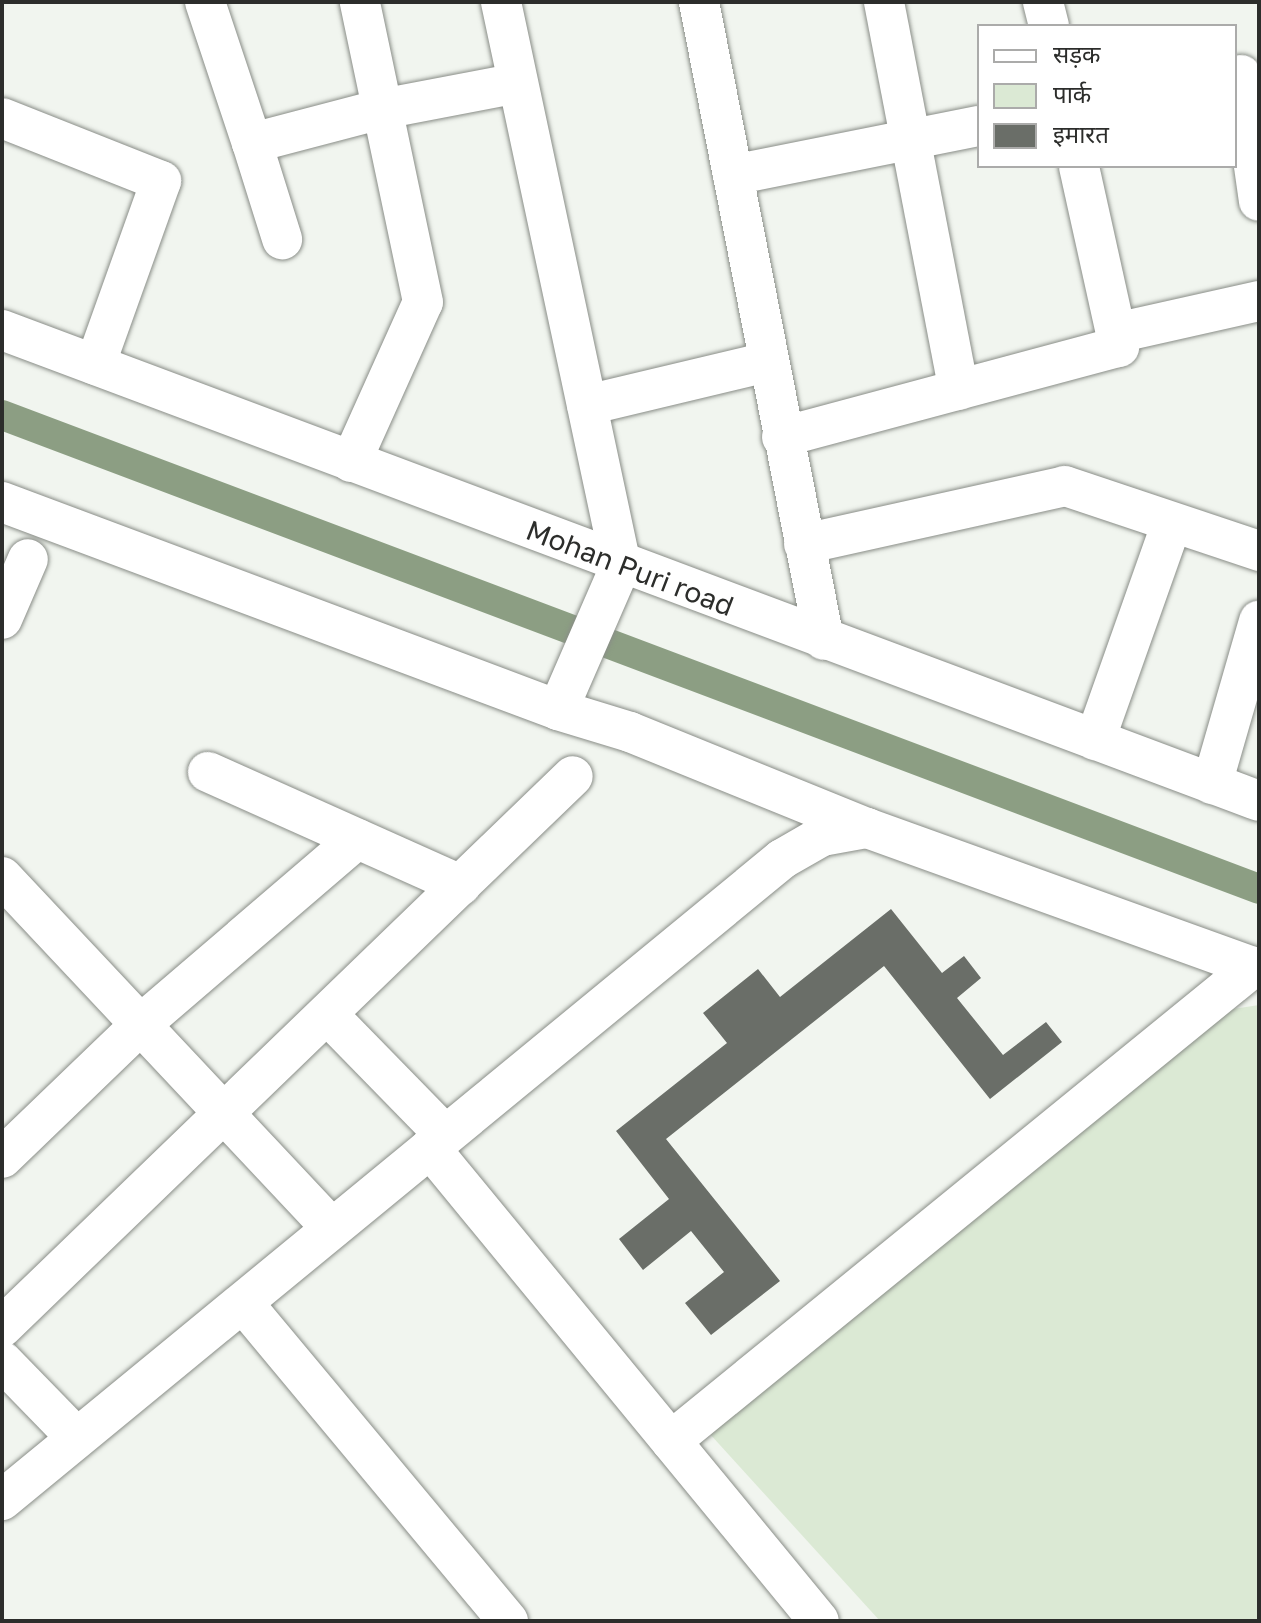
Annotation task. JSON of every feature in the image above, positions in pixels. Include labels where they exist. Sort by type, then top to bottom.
[{"type":"street","points":[[205,2],[282,239]]},
{"type":"street","points":[[351,462],[423,302],[360,2]]},
{"type":"street","points":[[501,2],[621,565],[558,710]]},
{"type":"street","points":[[699,2],[824,640]]},
{"type":"street","points":[[884,2],[914,139],[959,390]]},
{"type":"street","points":[[1043,2],[1048,24]]},
{"type":"street","points":[[1245,74],[1259,201]]},
{"type":"street","points":[[252,143],[382,109],[518,83]]},
{"type":"street","points":[[2,118],[161,181],[95,365]]},
{"type":"street","points":[[733,175],[977,126]]},
{"type":"street","points":[[782,437],[1119,347],[1079,168]]},
{"type":"street","points":[[1116,333],[1259,301]]},
{"type":"street","name":"Mohan Puri road","points":[[2,330],[621,565],[1259,801]]},
{"type":"street","points":[[587,405],[768,362]]},
{"type":"street","points":[[804,544],[1065,486],[1259,551]]},
{"type":"street","points":[[2,502],[558,710],[630,732],[867,828],[1256,968]]},
{"type":"street","points":[[1095,740],[1172,523]]},
{"type":"street","points":[[2,619],[28,559]]},
{"type":"street","points":[[1212,784],[1259,621]]},
{"type":"street","points":[[208,772],[461,885]]},
{"type":"street","points":[[2,1327],[573,776]]},
{"type":"street","points":[[2,1500],[782,859],[822,836],[867,828]]},
{"type":"street","points":[[2,1158],[140,1025],[357,839]]},
{"type":"street","points":[[2,877],[332,1229]]},
{"type":"street","points":[[671,1441],[1256,968]]},
{"type":"street","points":[[327,1014],[438,1142],[671,1441],[819,1621]]},
{"type":"street","points":[[243,1303],[508,1621]]},
{"type":"street","points":[[2,1361],[77,1438]]},
{"type":"green space","points":[[1259,1005],[1259,1621],[880,1621],[709,1433],[1227,1010]]},
{"type":"building","points":[[891,909],[942,973],[964,956],[981,978],[957,998],[1003,1055],[1046,1022],[1062,1042],[990,1099],[884,966],[666,1139],[780,1281],[711,1335],[685,1303],[724,1272],[691,1231],[643,1270],[619,1239],[669,1199],[616,1131],[727,1043],[703,1013],[758,969],[780,997]]},
{"type":"waterway","points":[[2,415],[1259,889]]}]
